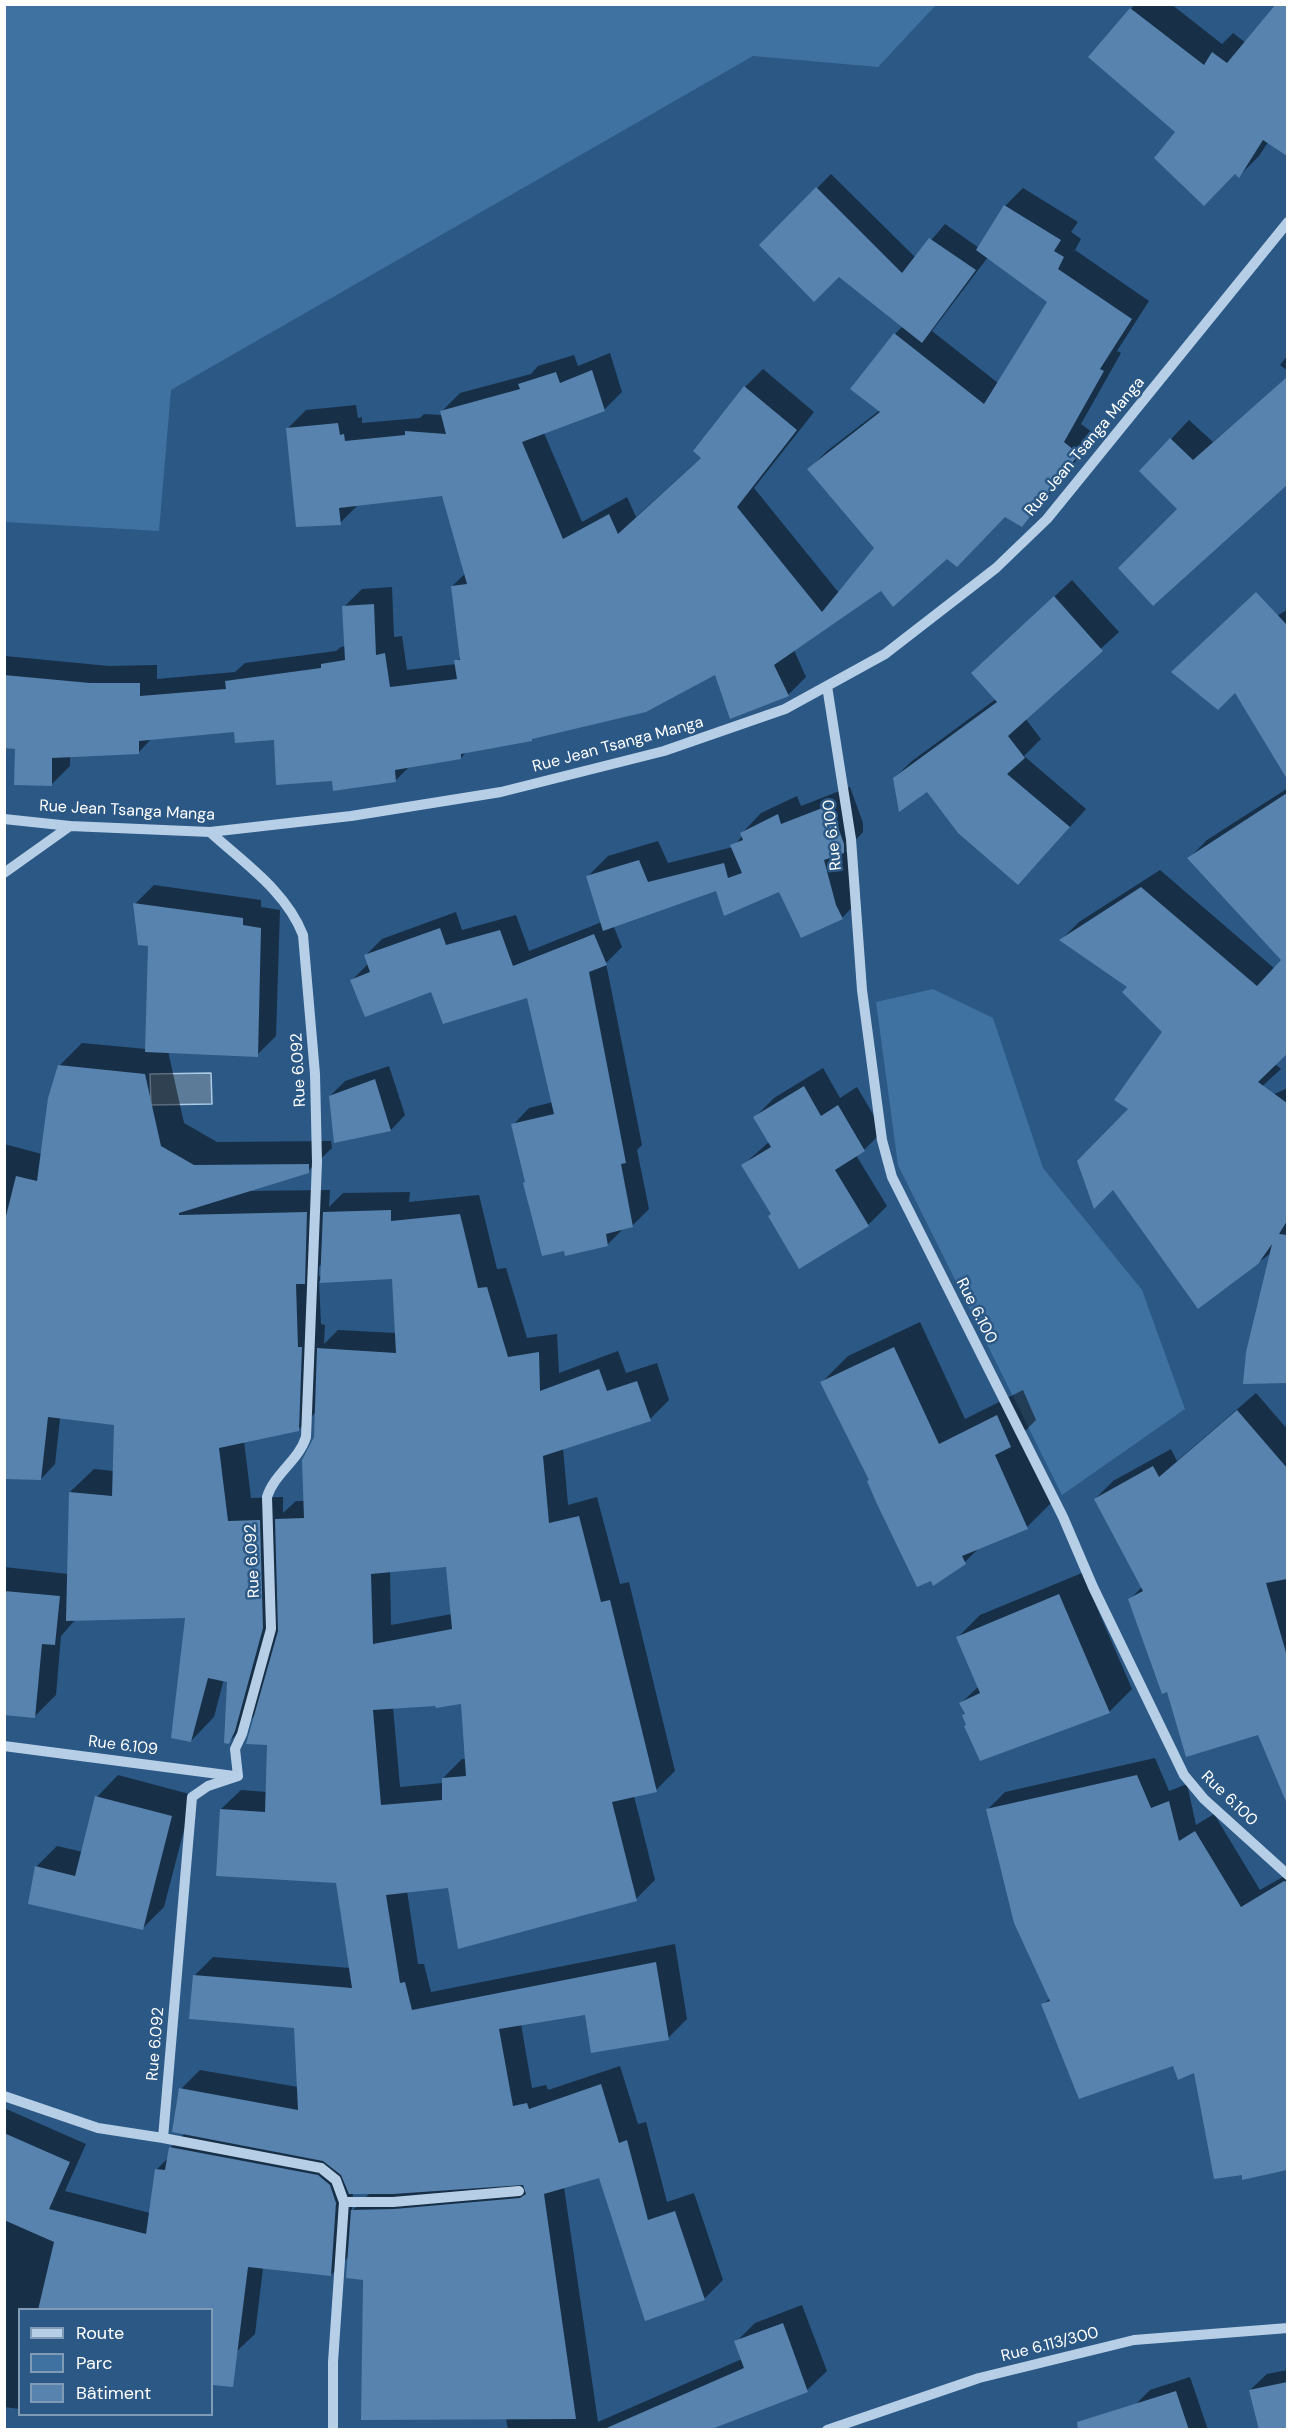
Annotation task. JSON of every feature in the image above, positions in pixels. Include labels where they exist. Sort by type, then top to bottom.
[{"type":"street","name":"Rue Jean Tsanga Manga","points":[[4,819],[70,826],[210,832],[351,816],[501,792],[664,751],[785,709],[885,654],[996,568],[1047,519],[1287,222]]},
{"type":"street","name":"Rue 6.100","points":[[827,686],[851,838],[862,990],[882,1140],[892,1177],[1064,1517],[1093,1587],[1184,1775],[1204,1799],[1287,1875]]},
{"type":"street","points":[[4,873],[70,826]]},
{"type":"street","name":"Rue 6.092","points":[[163,2138],[192,1797],[208,1786],[238,1776],[235,1749],[243,1734],[271,1629],[267,1497],[270,1488],[303,1446],[306,1437],[317,1162],[315,1074],[303,935],[296,916],[284,900],[210,832]]},
{"type":"street","name":"Rue 6.109","points":[[4,1746],[238,1776]]},
{"type":"street","points":[[4,2096],[98,2128],[321,2168],[336,2180],[344,2202],[333,2362],[333,2430]]},
{"type":"street","points":[[344,2202],[393,2202],[519,2191]]},
{"type":"street","name":"Rue 6.113/300","points":[[827,2430],[979,2378],[1134,2340],[1287,2328]]},
{"type":"green space","points":[[4,5],[936,5],[878,67],[753,56],[171,390],[159,531],[5,522]]},
{"type":"green space","points":[[933,989],[993,1018],[1043,1168],[1142,1290],[1185,1409],[1062,1495],[898,1165],[876,1002]]},
{"type":"shaded area","points":[[211,1073],[212,1104],[151,1105],[150,1074]]},
{"type":"building","points":[[1276,4],[1287,4],[1287,156],[1263,140],[1239,178],[1235,174],[1204,206],[1154,158],[1175,132],[1088,57],[1130,8],[1204,65],[1212,52],[1227,63]]},
{"type":"building","points":[[816,187],[902,273],[929,238],[976,270],[922,343],[839,277],[814,302],[759,245]]},
{"type":"building","points":[[1004,205],[1061,240],[1054,251],[1064,257],[1058,269],[1132,319],[1100,369],[1104,371],[1064,442],[1079,454],[1022,527],[1005,517],[957,567],[947,559],[893,607],[881,591],[774,665],[789,696],[730,719],[715,675],[646,712],[532,739],[532,741],[461,754],[461,759],[395,770],[396,782],[333,791],[332,781],[276,785],[274,740],[235,743],[234,732],[139,741],[139,754],[52,758],[52,786],[14,785],[15,749],[4,748],[4,675],[90,683],[140,683],[140,696],[226,689],[225,681],[321,668],[321,664],[345,660],[342,606],[374,604],[376,655],[385,653],[390,687],[457,679],[454,660],[460,660],[451,586],[467,584],[442,496],[339,508],[341,525],[296,527],[286,428],[338,423],[340,435],[344,434],[345,441],[405,435],[405,431],[446,434],[440,411],[520,389],[518,384],[556,372],[560,383],[592,370],[605,411],[522,442],[563,539],[609,514],[618,534],[701,458],[693,451],[744,386],[797,430],[737,507],[822,612],[874,548],[807,469],[880,412],[850,389],[894,333],[984,404],[1047,302],[976,250]]},
{"type":"building","points":[[1287,377],[1287,485],[1153,606],[1118,568],[1177,509],[1139,471],[1170,438],[1193,460]]},
{"type":"building","points":[[1256,592],[1287,625],[1287,779],[1235,693],[1218,710],[1171,672]]},
{"type":"building","points":[[1054,596],[1103,651],[1008,736],[1025,758],[1007,774],[1070,827],[1018,885],[958,833],[927,792],[899,812],[893,778],[997,702],[971,673]]},
{"type":"building","points":[[1287,793],[1287,1054],[1258,1082],[1287,1103],[1287,1221],[1279,1234],[1287,1235],[1287,1383],[1243,1384],[1246,1352],[1272,1244],[1258,1264],[1198,1309],[1113,1190],[1094,1209],[1077,1161],[1128,1109],[1114,1100],[1162,1032],[1122,992],[1127,987],[1059,940],[1141,887],[1257,986],[1281,960],[1187,858]]},
{"type":"building","points":[[830,805],[844,844],[844,853],[824,860],[836,905],[843,919],[801,938],[779,892],[724,916],[716,891],[603,931],[586,876],[639,860],[648,882],[724,863],[728,878],[742,873],[730,845],[743,840],[740,833],[778,814],[781,824]]},
{"type":"building","points":[[133,903],[243,918],[243,925],[261,928],[258,1057],[145,1052],[148,946],[138,945]]},
{"type":"building","points":[[440,928],[446,945],[500,930],[513,966],[594,934],[607,965],[589,972],[626,1163],[621,1164],[633,1227],[606,1234],[608,1246],[565,1256],[564,1251],[542,1256],[523,1183],[525,1182],[511,1124],[554,1114],[527,998],[443,1024],[431,992],[365,1017],[350,980],[370,972],[364,955]]},
{"type":"building","points":[[58,1065],[145,1074],[161,1146],[194,1165],[309,1164],[309,1173],[179,1213],[179,1215],[307,1212],[305,1284],[296,1284],[298,1347],[302,1347],[299,1431],[219,1448],[228,1521],[260,1520],[263,1628],[235,1731],[229,1744],[224,1743],[227,1682],[208,1678],[191,1742],[171,1738],[185,1618],[66,1621],[69,1492],[112,1496],[114,1425],[48,1417],[41,1480],[4,1479],[4,1224],[16,1176],[37,1181],[48,1098]]},
{"type":"building","points":[[375,1079],[391,1131],[334,1143],[329,1096]]},
{"type":"building","points":[[804,1086],[821,1116],[838,1105],[865,1151],[835,1170],[869,1226],[799,1269],[768,1216],[771,1214],[741,1165],[771,1147],[753,1117]]},
{"type":"building","points":[[391,1210],[391,1221],[460,1214],[478,1288],[487,1287],[508,1357],[539,1352],[540,1391],[599,1369],[607,1391],[637,1381],[651,1421],[543,1456],[549,1523],[579,1516],[601,1602],[610,1600],[657,1792],[612,1802],[637,1901],[458,1949],[448,1888],[386,1895],[400,1983],[405,1982],[412,2010],[656,1962],[669,2040],[591,2053],[585,2015],[499,2029],[513,2106],[527,2103],[529,2109],[601,2084],[619,2143],[627,2140],[648,2220],[675,2211],[705,2300],[645,2321],[599,2178],[544,2194],[576,2419],[361,2420],[363,2280],[346,2278],[351,2210],[394,2209],[520,2198],[526,2194],[523,2185],[393,2194],[349,2194],[341,2175],[323,2161],[172,2132],[179,2088],[298,2110],[294,2028],[189,2019],[193,1975],[352,1988],[336,1883],[216,1876],[220,1809],[265,1812],[267,1745],[246,1744],[278,1631],[275,1519],[304,1518],[302,1460],[314,1437],[317,1348],[396,1353],[392,1279],[320,1283],[323,1212]],"holes":[[[446,1567],[452,1629],[373,1644],[371,1574]],[[461,1704],[466,1776],[442,1778],[442,1800],[381,1805],[373,1710],[435,1706],[436,1708]]]},
{"type":"building","points":[[894,1347],[939,1444],[997,1415],[1011,1447],[995,1455],[1028,1529],[962,1556],[966,1564],[933,1586],[931,1581],[917,1587],[877,1504],[867,1481],[869,1480],[820,1382]]},
{"type":"building","points":[[1237,1410],[1287,1468],[1287,1579],[1266,1583],[1287,1656],[1287,1804],[1258,1735],[1186,1757],[1167,1692],[1162,1694],[1128,1599],[1143,1591],[1094,1499],[1153,1466],[1159,1477]]},
{"type":"building","points":[[4,1591],[60,1596],[55,1645],[42,1644],[35,1718],[4,1715]]},
{"type":"building","points":[[1059,1594],[1110,1713],[980,1761],[964,1726],[966,1725],[962,1715],[965,1714],[959,1703],[980,1693],[956,1637]]},
{"type":"building","points":[[1137,1775],[1151,1808],[1169,1801],[1179,1841],[1195,1831],[1241,1907],[1284,1881],[1287,1882],[1287,2170],[1242,2180],[1242,2175],[1214,2179],[1194,2073],[1178,2080],[1173,2066],[1079,2099],[1041,2004],[1050,2001],[1014,1923],[986,1809]]},
{"type":"building","points":[[95,1796],[172,1816],[143,1930],[28,1904],[35,1866],[75,1876]]},
{"type":"building","points":[[4,2133],[70,2162],[49,2209],[146,2234],[155,2169],[165,2170],[169,2147],[318,2175],[330,2185],[336,2203],[331,2276],[248,2267],[233,2387],[213,2385],[213,2308],[38,2308],[54,2242],[4,2220]]},
{"type":"building","points":[[783,2323],[808,2392],[709,2430],[602,2430],[744,2368],[734,2341]]},
{"type":"building","points":[[1287,2382],[1287,2430],[1259,2430],[1249,2390]]},
{"type":"building","points":[[1176,2391],[1189,2430],[1078,2430],[1077,2422]]}]
